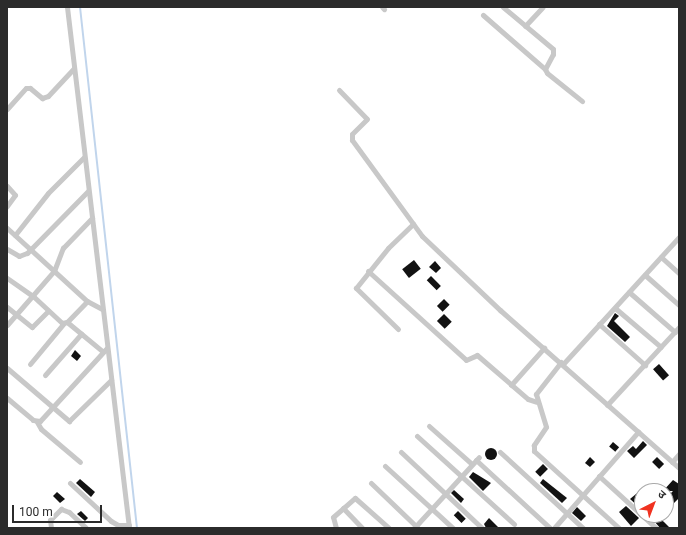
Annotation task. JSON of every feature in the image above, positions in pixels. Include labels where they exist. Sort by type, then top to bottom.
[{"type":"street","points":[[67,7],[129,527],[118,525],[111,521],[70,483]]},
{"type":"street","points":[[503,7],[553,49],[553,54],[545,69]]},
{"type":"street","points":[[525,26],[543,7]]},
{"type":"street","points":[[483,15],[545,69],[549,76],[582,102]]},
{"type":"street","points":[[7,109],[26,88],[30,88],[42,98],[48,96],[74,68]]},
{"type":"street","points":[[339,90],[367,119],[352,134],[352,140],[413,224],[436,250],[679,468]]},
{"type":"street","points":[[15,235],[48,193],[84,157]]},
{"type":"street","points":[[7,186],[15,195],[7,206]]},
{"type":"street","points":[[7,249],[19,256],[31,250],[88,191]]},
{"type":"street","points":[[7,325],[54,271],[60,252],[92,218]]},
{"type":"street","points":[[398,329],[356,290],[357,285],[368,271],[413,224]]},
{"type":"street","points":[[7,228],[87,301],[102,309]]},
{"type":"street","points":[[619,528],[534,451],[534,445],[546,426],[537,402],[537,391],[678,240]]},
{"type":"street","points":[[661,257],[679,273]]},
{"type":"street","points":[[368,271],[466,360],[477,355],[528,399],[537,402]]},
{"type":"street","points":[[645,275],[679,305]]},
{"type":"street","points":[[7,278],[102,351]]},
{"type":"street","points":[[629,292],[675,332]]},
{"type":"street","points":[[30,364],[66,322],[87,301]]},
{"type":"street","points":[[7,307],[32,327],[48,311]]},
{"type":"street","points":[[615,308],[661,347]]},
{"type":"street","points":[[599,324],[645,365]]},
{"type":"street","points":[[607,405],[679,327]]},
{"type":"street","points":[[45,375],[81,334]]},
{"type":"street","points":[[37,422],[52,408],[102,351],[107,348]]},
{"type":"street","points":[[511,385],[544,348]]},
{"type":"street","points":[[7,368],[52,408],[71,420],[111,380]]},
{"type":"street","points":[[7,398],[37,422],[41,429],[80,462]]},
{"type":"street","points":[[429,426],[476,460],[550,528]]},
{"type":"street","points":[[554,528],[638,432]]},
{"type":"street","points":[[417,436],[514,524]]},
{"type":"street","points":[[401,452],[482,528]]},
{"type":"street","points":[[500,452],[583,528]]},
{"type":"street","points":[[672,462],[679,454]]},
{"type":"street","points":[[371,483],[416,527],[476,460]]},
{"type":"street","points":[[385,466],[453,528]]},
{"type":"street","points":[[599,476],[656,528]]},
{"type":"street","points":[[336,528],[333,517],[351,500],[357,498],[389,528]]},
{"type":"street","points":[[342,508],[362,528]]},
{"type":"street","points":[[51,528],[50,520],[61,509],[69,512],[86,528]]},
{"type":"building","points":[[414,260],[421,269],[409,278],[402,269]]},
{"type":"building","points":[[435,261],[441,268],[436,273],[429,267]]},
{"type":"building","points":[[431,276],[441,286],[437,290],[427,280]]},
{"type":"building","points":[[444,299],[450,305],[443,312],[437,306]]},
{"type":"building","points":[[615,313],[619,316],[614,321],[630,337],[625,342],[607,326]]},
{"type":"building","points":[[444,314],[452,322],[445,329],[437,321]]},
{"type":"building","points":[[75,350],[81,356],[77,361],[71,356]]},
{"type":"building","points":[[659,364],[669,375],[663,381],[653,369]]},
{"type":"building","points":[[643,441],[647,445],[634,458],[627,451],[633,446],[636,449]]},
{"type":"building","points":[[613,442],[619,447],[615,452],[609,447]]},
{"type":"building","points":[[489,448],[493,448],[497,454],[493,460],[489,460],[485,456],[485,452]]},
{"type":"building","points":[[590,457],[595,462],[590,467],[585,463]]},
{"type":"building","points":[[657,457],[664,464],[659,469],[652,462]]},
{"type":"building","points":[[543,464],[548,469],[540,477],[535,472]]},
{"type":"building","points":[[473,472],[491,483],[483,491],[469,477]]},
{"type":"building","points":[[80,479],[95,492],[91,497],[76,483]]},
{"type":"building","points":[[543,479],[567,498],[562,503],[540,483]]},
{"type":"building","points":[[673,480],[679,484],[679,498],[674,503],[674,483],[670,483]]},
{"type":"building","points":[[454,490],[464,499],[461,503],[451,493]]},
{"type":"building","points":[[57,492],[65,499],[60,503],[53,496]]},
{"type":"building","points":[[634,496],[634,503],[630,499]]},
{"type":"building","points":[[626,506],[634,513],[634,523],[631,526],[619,512]]},
{"type":"building","points":[[577,507],[586,516],[581,521],[572,513]]},
{"type":"building","points":[[81,511],[88,518],[85,521],[77,514]]},
{"type":"building","points":[[458,511],[466,519],[462,523],[454,515]]},
{"type":"building","points":[[489,518],[499,528],[486,528],[484,524]]},
{"type":"building","points":[[656,523],[665,523],[670,528],[660,528]]},
{"type":"waterway","points":[[80,7],[137,528]]}]
